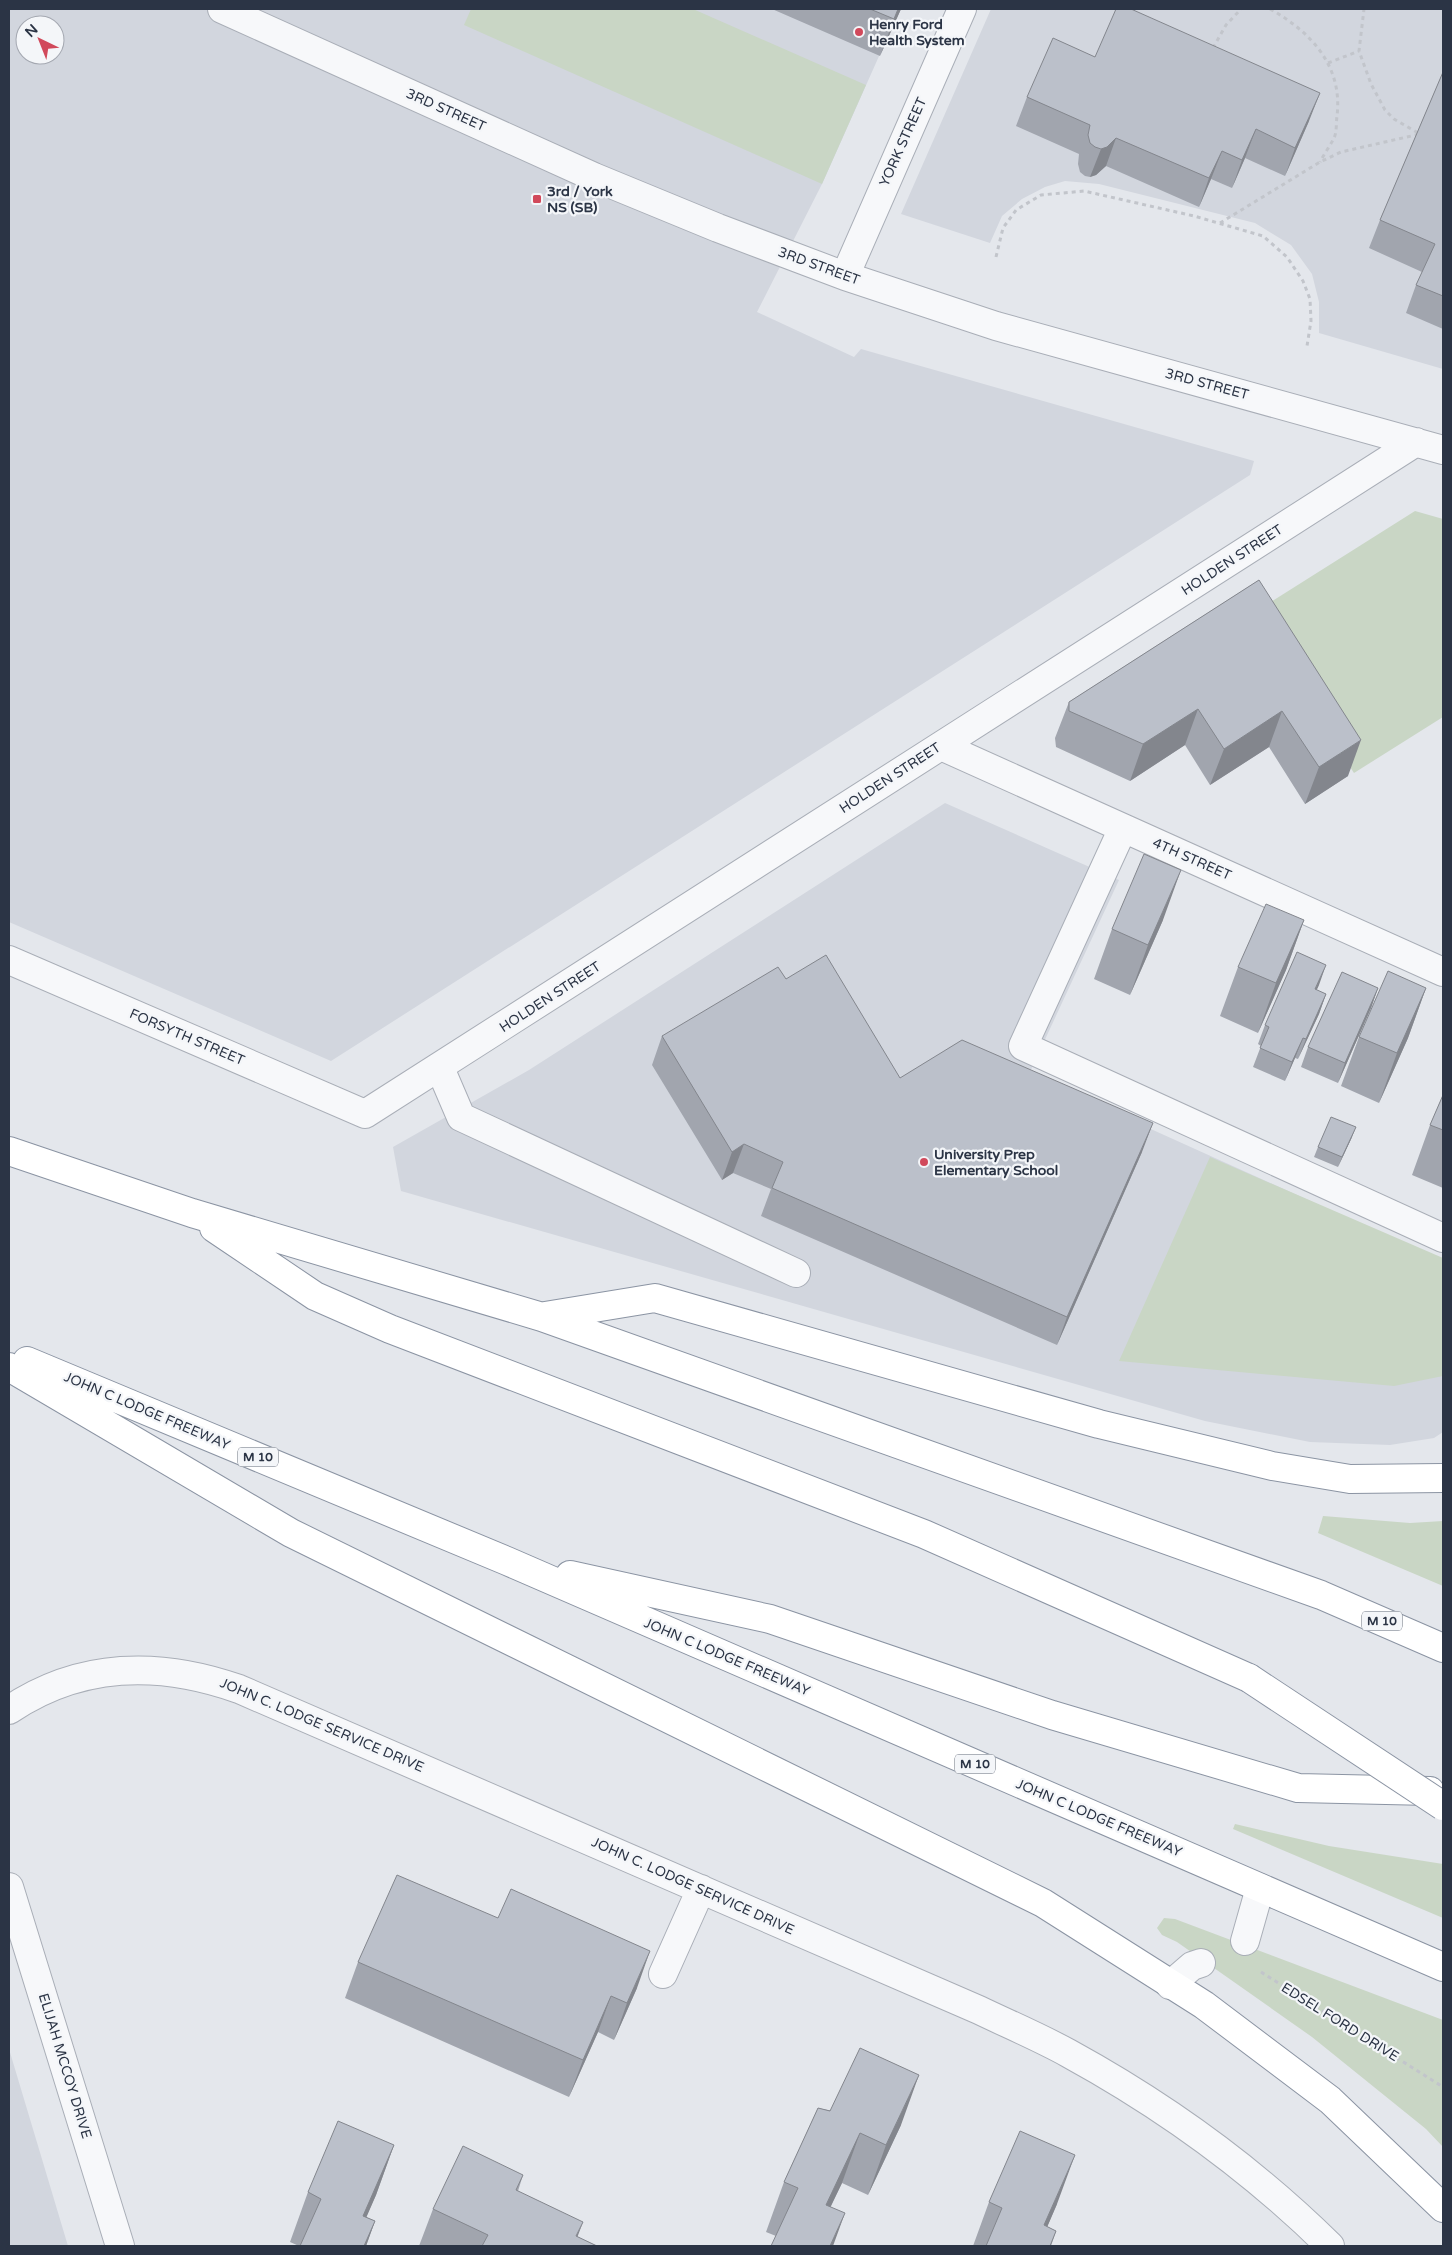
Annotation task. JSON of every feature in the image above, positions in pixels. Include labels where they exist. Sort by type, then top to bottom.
[{"type":"highway","name":"M 10","points":[[9,1150],[192,1213],[542,1317],[1321,1595],[1443,1648]]},
{"type":"highway","points":[[192,1213],[315,1296],[390,1329],[924,1534],[1249,1678],[1443,1806]]},
{"type":"highway","points":[[542,1317],[655,1298],[1099,1424],[1272,1466],[1350,1479],[1443,1478]]},
{"type":"highway","name":"JOHN C LODGE FREEWAY","points":[[9,1353],[507,1561],[1443,1967]]},
{"type":"highway","points":[[9,1367],[291,1533],[1043,1903],[1204,2005],[1330,2100],[1443,2208]]},
{"type":"highway","points":[[507,1561],[770,1619],[1052,1715],[1298,1788],[1443,1791]]},
{"type":"street","name":"3RD STREET","points":[[222,9],[594,176],[718,228],[845,276],[996,326],[1443,450]]},
{"type":"street","name":"YORK STREET","points":[[845,276],[962,9]]},
{"type":"street","name":"HOLDEN STREET","points":[[365,1114],[440,1068],[1416,442]]},
{"type":"street","name":"4TH STREET","points":[[941,746],[1443,972]]},
{"type":"street","points":[[1123,828],[1023,1046],[1443,1238]]},
{"type":"street","name":"FORSYTH STREET","points":[[9,960],[365,1114]]},
{"type":"street","points":[[440,1068],[461,1117],[796,1273]]},
{"type":"street","name":"JOHN C. LODGE SERVICE DRIVE","points":[[9,1710],[25,1699],[79,1678],[136,1669],[172,1671],[206,1677],[240,1689],[979,2010],[1067,2053],[1152,2104],[1232,2160],[1308,2224],[1330,2246]]},
{"type":"street","name":"ELIJAH MCCOY DRIVE","points":[[9,1887],[120,2246]]},
{"type":"street","points":[[1244,1941],[1260,1888]]},
{"type":"street","points":[[662,1974],[701,1889]]},
{"type":"street","points":[[1170,1985],[1192,1966],[1201,1963]]},
{"type":"path","points":[[1212,50],[1226,25],[1241,9]]},
{"type":"path","points":[[1270,9],[1286,18],[1319,47],[1334,72],[1338,108],[1334,137],[1320,162]]},
{"type":"path","points":[[1219,223],[1320,162],[1342,152],[1420,134],[1394,119],[1385,110],[1371,84],[1359,51],[1364,9]]},
{"type":"path","points":[[1328,63],[1359,51]]},
{"type":"path","points":[[996,257],[1003,228],[1016,210],[1040,195],[1084,191],[1219,223],[1263,236],[1287,257],[1303,281],[1310,298],[1311,321],[1307,346]]},
{"type":"path","name":"EDSEL FORD DRIVE","points":[[1253,1967],[1443,2087]]},
{"type":"shaded area","points":[[9,9],[900,9],[822,184],[757,312],[854,357],[861,349],[1254,461],[1250,475],[331,1061],[9,922]]},
{"type":"shaded area","points":[[991,9],[1443,9],[1443,369],[1319,333],[1319,302],[1312,274],[1291,245],[1255,223],[1099,184],[1065,181],[1045,187],[1022,199],[1002,216],[990,243],[901,214]]},
{"type":"shaded area","points":[[945,803],[1119,880],[1029,1074],[1443,1261],[1443,1432],[1434,1438],[1390,1445],[1310,1442],[1205,1421],[401,1191],[393,1147],[529,1070]]},
{"type":"shaded area","points":[[9,2049],[68,2246],[9,2246]]},
{"type":"green space","points":[[471,9],[693,9],[866,85],[822,184],[464,25]]},
{"type":"green space","points":[[1415,511],[1443,519],[1443,717],[1354,773],[1250,615]]},
{"type":"green space","points":[[1210,1157],[1443,1258],[1443,1376],[1394,1386],[1119,1361]]},
{"type":"green space","points":[[1323,1516],[1410,1523],[1443,1521],[1443,1586],[1318,1533]]},
{"type":"green space","points":[[1235,1824],[1329,1846],[1443,1864],[1443,1918],[1233,1829]]},
{"type":"green space","points":[[1164,1918],[1175,1919],[1443,2020],[1443,2147],[1426,2129],[1312,2037],[1177,1942],[1162,1935],[1157,1928]]},
{"type":"building","points":[[870,9],[898,9],[894,19]]},
{"type":"building","points":[[1116,9],[1131,9],[1320,93],[1295,148],[1256,129],[1242,160],[1222,151],[1209,178],[1116,138],[1107,147],[1101,149],[1095,147],[1090,143],[1088,135],[1090,125],[1027,97],[1053,38],[1095,57]]},
{"type":"building","points":[[1443,72],[1443,296],[1416,285],[1435,244],[1380,220]]},
{"type":"building","points":[[1259,580],[1361,740],[1319,767],[1282,711],[1224,749],[1198,709],[1143,744],[1069,711],[1069,702]]},
{"type":"building","points":[[1144,854],[1181,870],[1148,945],[1112,929]]},
{"type":"building","points":[[1266,904],[1304,920],[1276,983],[1238,967]]},
{"type":"building","points":[[1297,952],[1326,965],[1315,989],[1326,994],[1306,1039],[1303,1038],[1292,1062],[1260,1048],[1269,1027],[1265,1025]]},
{"type":"building","name":"University Prep Elementary School","points":[[826,955],[900,1078],[962,1040],[1153,1123],[1067,1317],[772,1188],[783,1162],[744,1144],[732,1152],[662,1036],[778,967],[786,979]]},
{"type":"building","points":[[1388,971],[1426,988],[1397,1053],[1359,1037]]},
{"type":"building","points":[[1342,972],[1378,988],[1345,1063],[1308,1047]]},
{"type":"building","points":[[1443,1095],[1443,1130],[1430,1125]]},
{"type":"building","points":[[1331,1117],[1356,1127],[1342,1157],[1318,1147]]},
{"type":"building","points":[[397,1875],[498,1918],[511,1889],[650,1951],[627,2003],[611,1996],[583,2060],[358,1962]]},
{"type":"building","points":[[860,2048],[919,2075],[886,2145],[860,2133],[826,2205],[845,2213],[830,2246],[771,2246],[798,2188],[784,2182],[818,2108],[830,2111]]},
{"type":"building","points":[[338,2121],[394,2145],[363,2216],[375,2221],[364,2246],[300,2246],[321,2199],[308,2192]]},
{"type":"building","points":[[1020,2131],[1075,2155],[1044,2225],[1056,2231],[1050,2246],[986,2246],[1002,2208],[989,2202]]},
{"type":"building","points":[[463,2146],[523,2175],[516,2190],[583,2222],[576,2236],[597,2246],[482,2246],[488,2235],[433,2209]]},
{"type":"place","name":"Henry Ford Health System","points":[[859,32]]},
{"type":"place","name":"3rd / York NS (SB)","points":[[537,199]]},
{"type":"place","name":"University Prep Elementary School","points":[[924,1162]]}]
